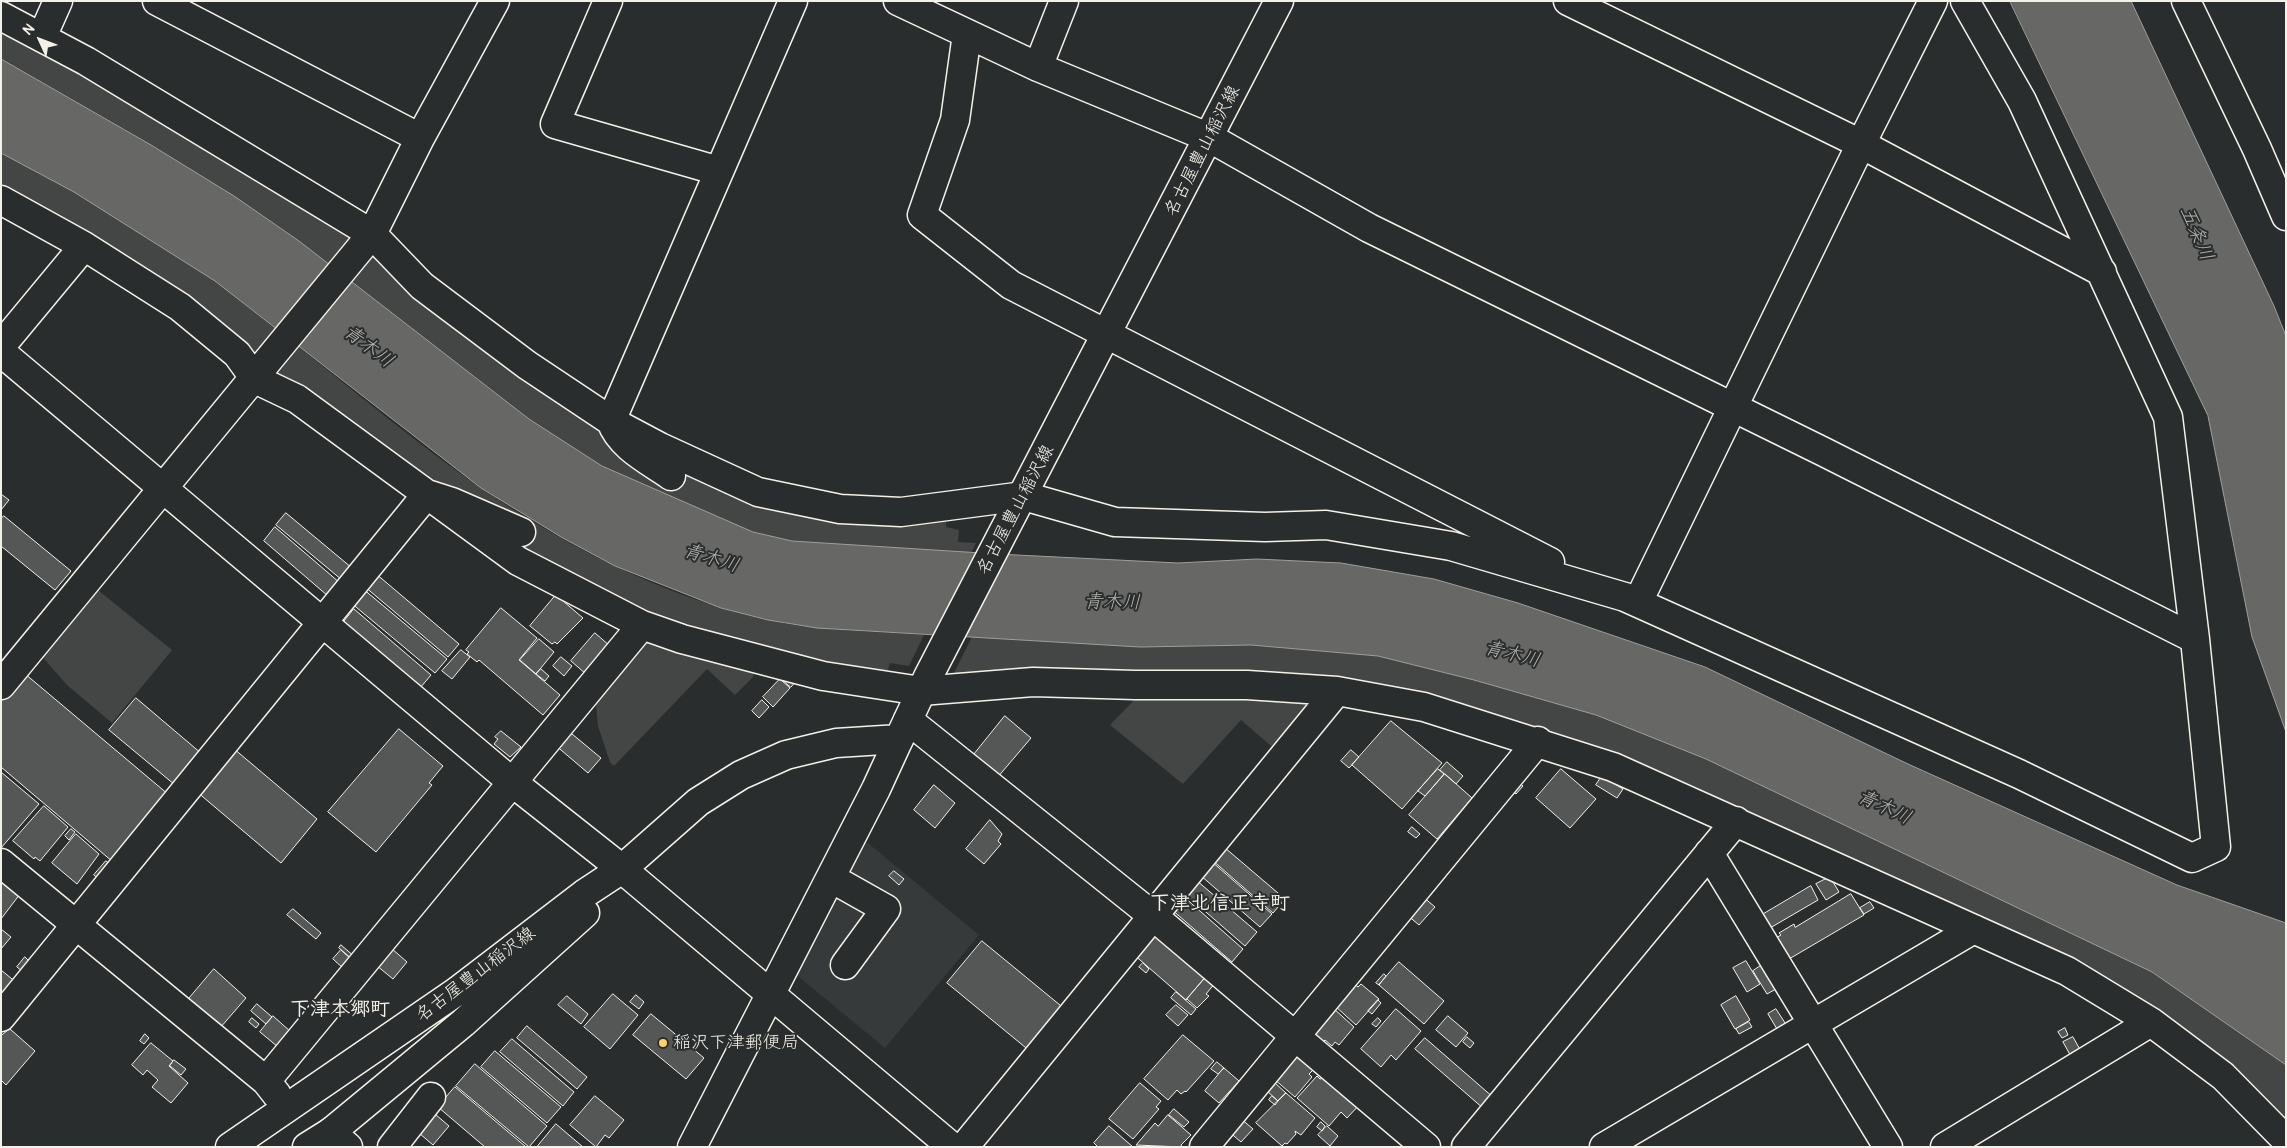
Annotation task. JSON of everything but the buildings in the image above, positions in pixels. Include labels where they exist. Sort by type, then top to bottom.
[{"type":"street","points":[[42,37],[58,1]]},
{"type":"street","points":[[158,1],[420,138]]},
{"type":"street","points":[[1,685],[258,375],[369,237],[420,138],[495,1]]},
{"type":"street","points":[[608,1],[555,124],[719,171]]},
{"type":"street","points":[[672,476],[629,447],[615,434],[611,421],[793,1]]},
{"type":"street","points":[[898,1],[1038,67],[1210,138],[1369,228],[1733,407],[2195,639]]},
{"type":"street","points":[[1038,67],[1064,1]]},
{"type":"street","name":"名古屋豊山稲沢線","points":[[230,1147],[456,992],[584,894],[622,869],[698,802],[741,775],[786,755],[903,729],[924,684],[1210,138],[1279,1]]},
{"type":"street","points":[[1568,1],[1861,144],[2102,272]]},
{"type":"street","points":[[1638,602],[1861,144],[1933,1]]},
{"type":"street","points":[[1,16],[95,66],[369,237],[422,286],[527,365],[611,421],[660,447],[758,492],[840,509],[901,512],[1019,504],[1115,522],[1265,527],[1326,526],[1451,546],[1638,602],[2018,774],[2192,858],[2216,847],[2195,639],[2168,417],[2022,101],[1965,1]]},
{"type":"street","points":[[2186,1],[2257,149],[2286,216]]},
{"type":"street","points":[[967,34],[955,120],[922,215],[1011,285],[1106,336],[1553,563],[1565,580]]},
{"type":"street","points":[[1,200],[84,246],[180,307],[237,354],[258,375],[297,400],[518,561],[642,625],[682,639],[822,676],[924,684],[1034,682],[1135,685],[1247,685],[1338,691],[1424,707],[1538,741],[1613,767],[2067,971],[2151,1022],[2223,1076],[2286,1140]]},
{"type":"street","points":[[1,346],[84,246]]},
{"type":"street","points":[[1,352],[512,782],[622,869],[952,1147]]},
{"type":"street","points":[[427,494],[452,502],[521,532]]},
{"type":"street","points":[[1,1017],[427,494]]},
{"type":"street","points":[[266,1081],[642,625]]},
{"type":"street","points":[[964,1147],[1338,691]]},
{"type":"street","points":[[692,1147],[876,789],[903,729],[1152,916],[1426,1147]]},
{"type":"street","points":[[1204,1147],[1538,741]]},
{"type":"street","points":[[1466,1147],[1736,821]]},
{"type":"street","points":[[1709,853],[1888,1147]]},
{"type":"street","points":[[1,863],[266,1081],[287,1109]]},
{"type":"street","name":"名古屋豊山稲沢線","points":[[307,1147],[340,1139],[463,1023],[602,899],[622,869]]},
{"type":"street","points":[[831,878],[886,909],[845,964]]},
{"type":"street","points":[[1604,1147],[1974,929]]},
{"type":"street","points":[[1945,1147],[2151,1022]]},
{"type":"street","points":[[392,1147],[431,1097]]},
{"type":"shaded area","points":[[1,28],[136,103],[358,238],[334,268],[295,238],[213,183],[129,132],[1,59]]},
{"type":"shaded area","points":[[1,153],[74,192],[215,281],[281,333],[253,366],[1,191]]},
{"type":"shaded area","points":[[373,251],[633,446],[754,498],[946,514],[946,527],[959,530],[958,542],[976,543],[971,553],[792,541],[753,532],[719,519],[602,466],[529,419],[347,278]]},
{"type":"shaded area","points":[[296,345],[457,471],[514,510],[582,550],[654,584],[691,598],[767,620],[825,629],[924,635],[909,666],[890,663],[886,676],[688,634],[522,554],[426,485],[269,378]]},
{"type":"shaded area","points":[[93,586],[172,650],[112,723],[67,685],[38,652]]},
{"type":"shaded area","points":[[655,637],[754,672],[753,677],[735,695],[707,669],[614,766],[610,762],[598,726],[595,691],[638,642]]},
{"type":"shaded area","points":[[972,637],[1140,647],[1251,645],[1378,656],[1474,680],[1596,715],[1706,759],[2152,972],[2286,1065],[2286,1126],[2227,1067],[1628,762],[1344,686],[950,681]]},
{"type":"shaded area","points":[[1140,694],[1309,695],[1316,707],[1278,752],[1241,720],[1183,784],[1110,725]]},
{"type":"shaded area","points":[[863,839],[979,935],[885,1048],[793,972]]},
{"type":"water","name":"五条川","points":[[2010,1],[2131,1],[2274,306],[2286,336],[2286,732],[2252,637],[2208,416]]},
{"type":"water","name":"青木川","points":[[1,59],[151,145],[234,196],[299,241],[529,419],[602,466],[753,532],[792,541],[1178,563],[1257,559],[1341,563],[1434,579],[1518,603],[1705,667],[1908,764],[2177,885],[2286,923],[2286,1065],[2152,972],[1706,759],[1596,715],[1474,680],[1378,656],[1251,645],[1140,647],[817,628],[768,620],[721,608],[615,566],[561,537],[481,488],[215,281],[74,192],[1,153]]},
{"type":"place","name":"稲沢下津郵便局","points":[[663,1043]]},
{"type":"district","name":"下津北信正寺町","points":[[1220,904]]},
{"type":"district","name":"下津本郷町","points":[[340,1010]]}]
